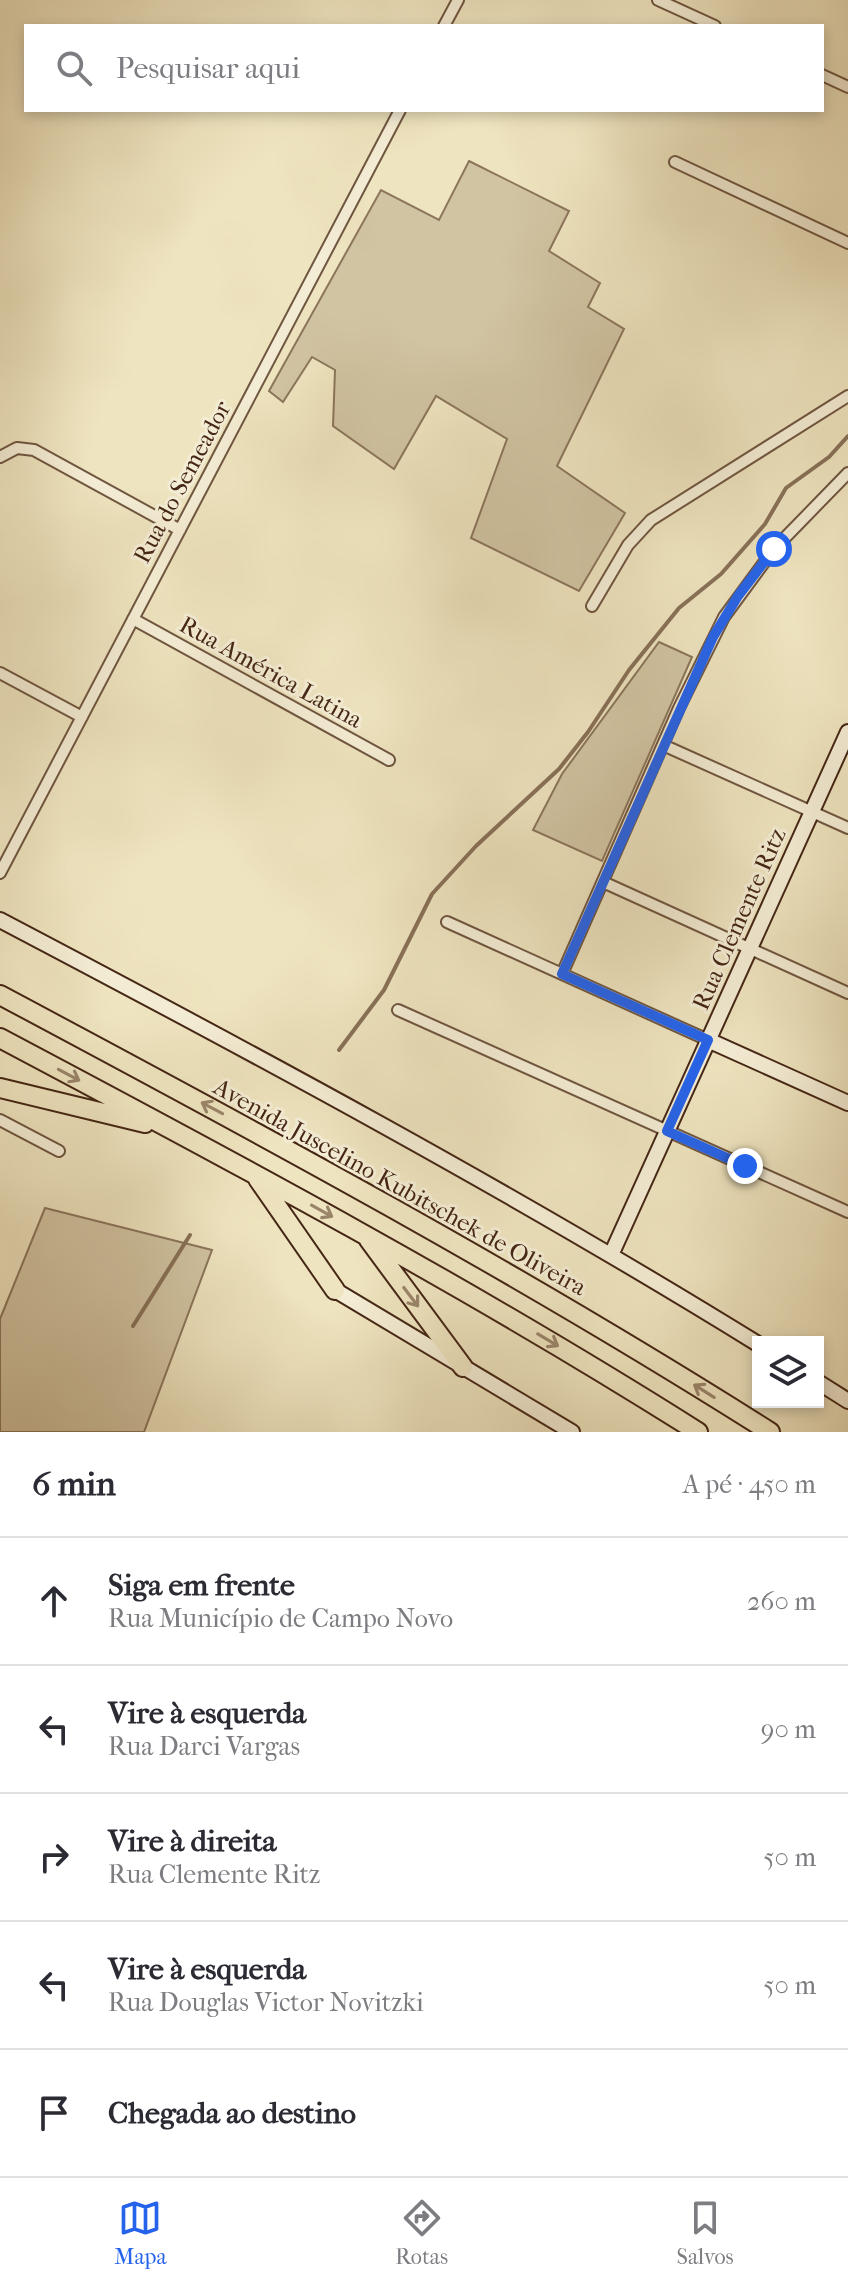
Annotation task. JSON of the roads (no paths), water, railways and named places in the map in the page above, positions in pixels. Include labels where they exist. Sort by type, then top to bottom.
[{"type":"highway","name":"Avenida Juscelino Kubitschek de Oliveira","points":[[0,995],[257,1132],[434,1231],[601,1327],[770,1432]]},
{"type":"highway","points":[[0,1038],[365,1235],[550,1341],[698,1432]]},
{"type":"highway","points":[[0,1088],[174,1130]]},
{"type":"highway","points":[[254,1173],[335,1290]]},
{"type":"highway","points":[[365,1235],[463,1367]]},
{"type":"street","points":[[445,24],[458,0]]},
{"type":"street","points":[[658,0],[711,24]]},
{"type":"street","points":[[824,76],[848,87]]},
{"type":"street","name":"Rua do Semeador","points":[[0,873],[399,112]]},
{"type":"street","points":[[675,162],[848,243]]},
{"type":"street","points":[[592,606],[628,545],[651,520],[848,396]]},
{"type":"street","points":[[4,454],[17,448],[34,450],[180,530]]},
{"type":"street","points":[[562,974],[713,637],[738,596],[774,549],[848,473]]},
{"type":"street","name":"Rua América Latina","points":[[133,619],[389,760]]},
{"type":"street","points":[[0,673],[82,717]]},
{"type":"street","name":"Rua Clemente Ritz","points":[[611,1255],[848,732]]},
{"type":"street","points":[[663,745],[848,828]]},
{"type":"street","points":[[603,882],[848,993]]},
{"type":"street","points":[[0,920],[346,1105],[611,1255],[752,1340]]},
{"type":"street","points":[[447,922],[848,1103]]},
{"type":"street","points":[[398,1010],[848,1212]]},
{"type":"street","points":[[0,1120],[59,1151]]},
{"type":"street","points":[[335,1290],[572,1432]]},
{"type":"street","points":[[824,1386],[848,1401]]},
{"type":"waterway","points":[[339,1050],[384,990],[432,894],[476,846],[559,769],[629,670],[679,608],[721,574],[765,524],[786,488],[829,457],[848,436]]},
{"type":"waterway","points":[[133,1326],[190,1235]]}]
